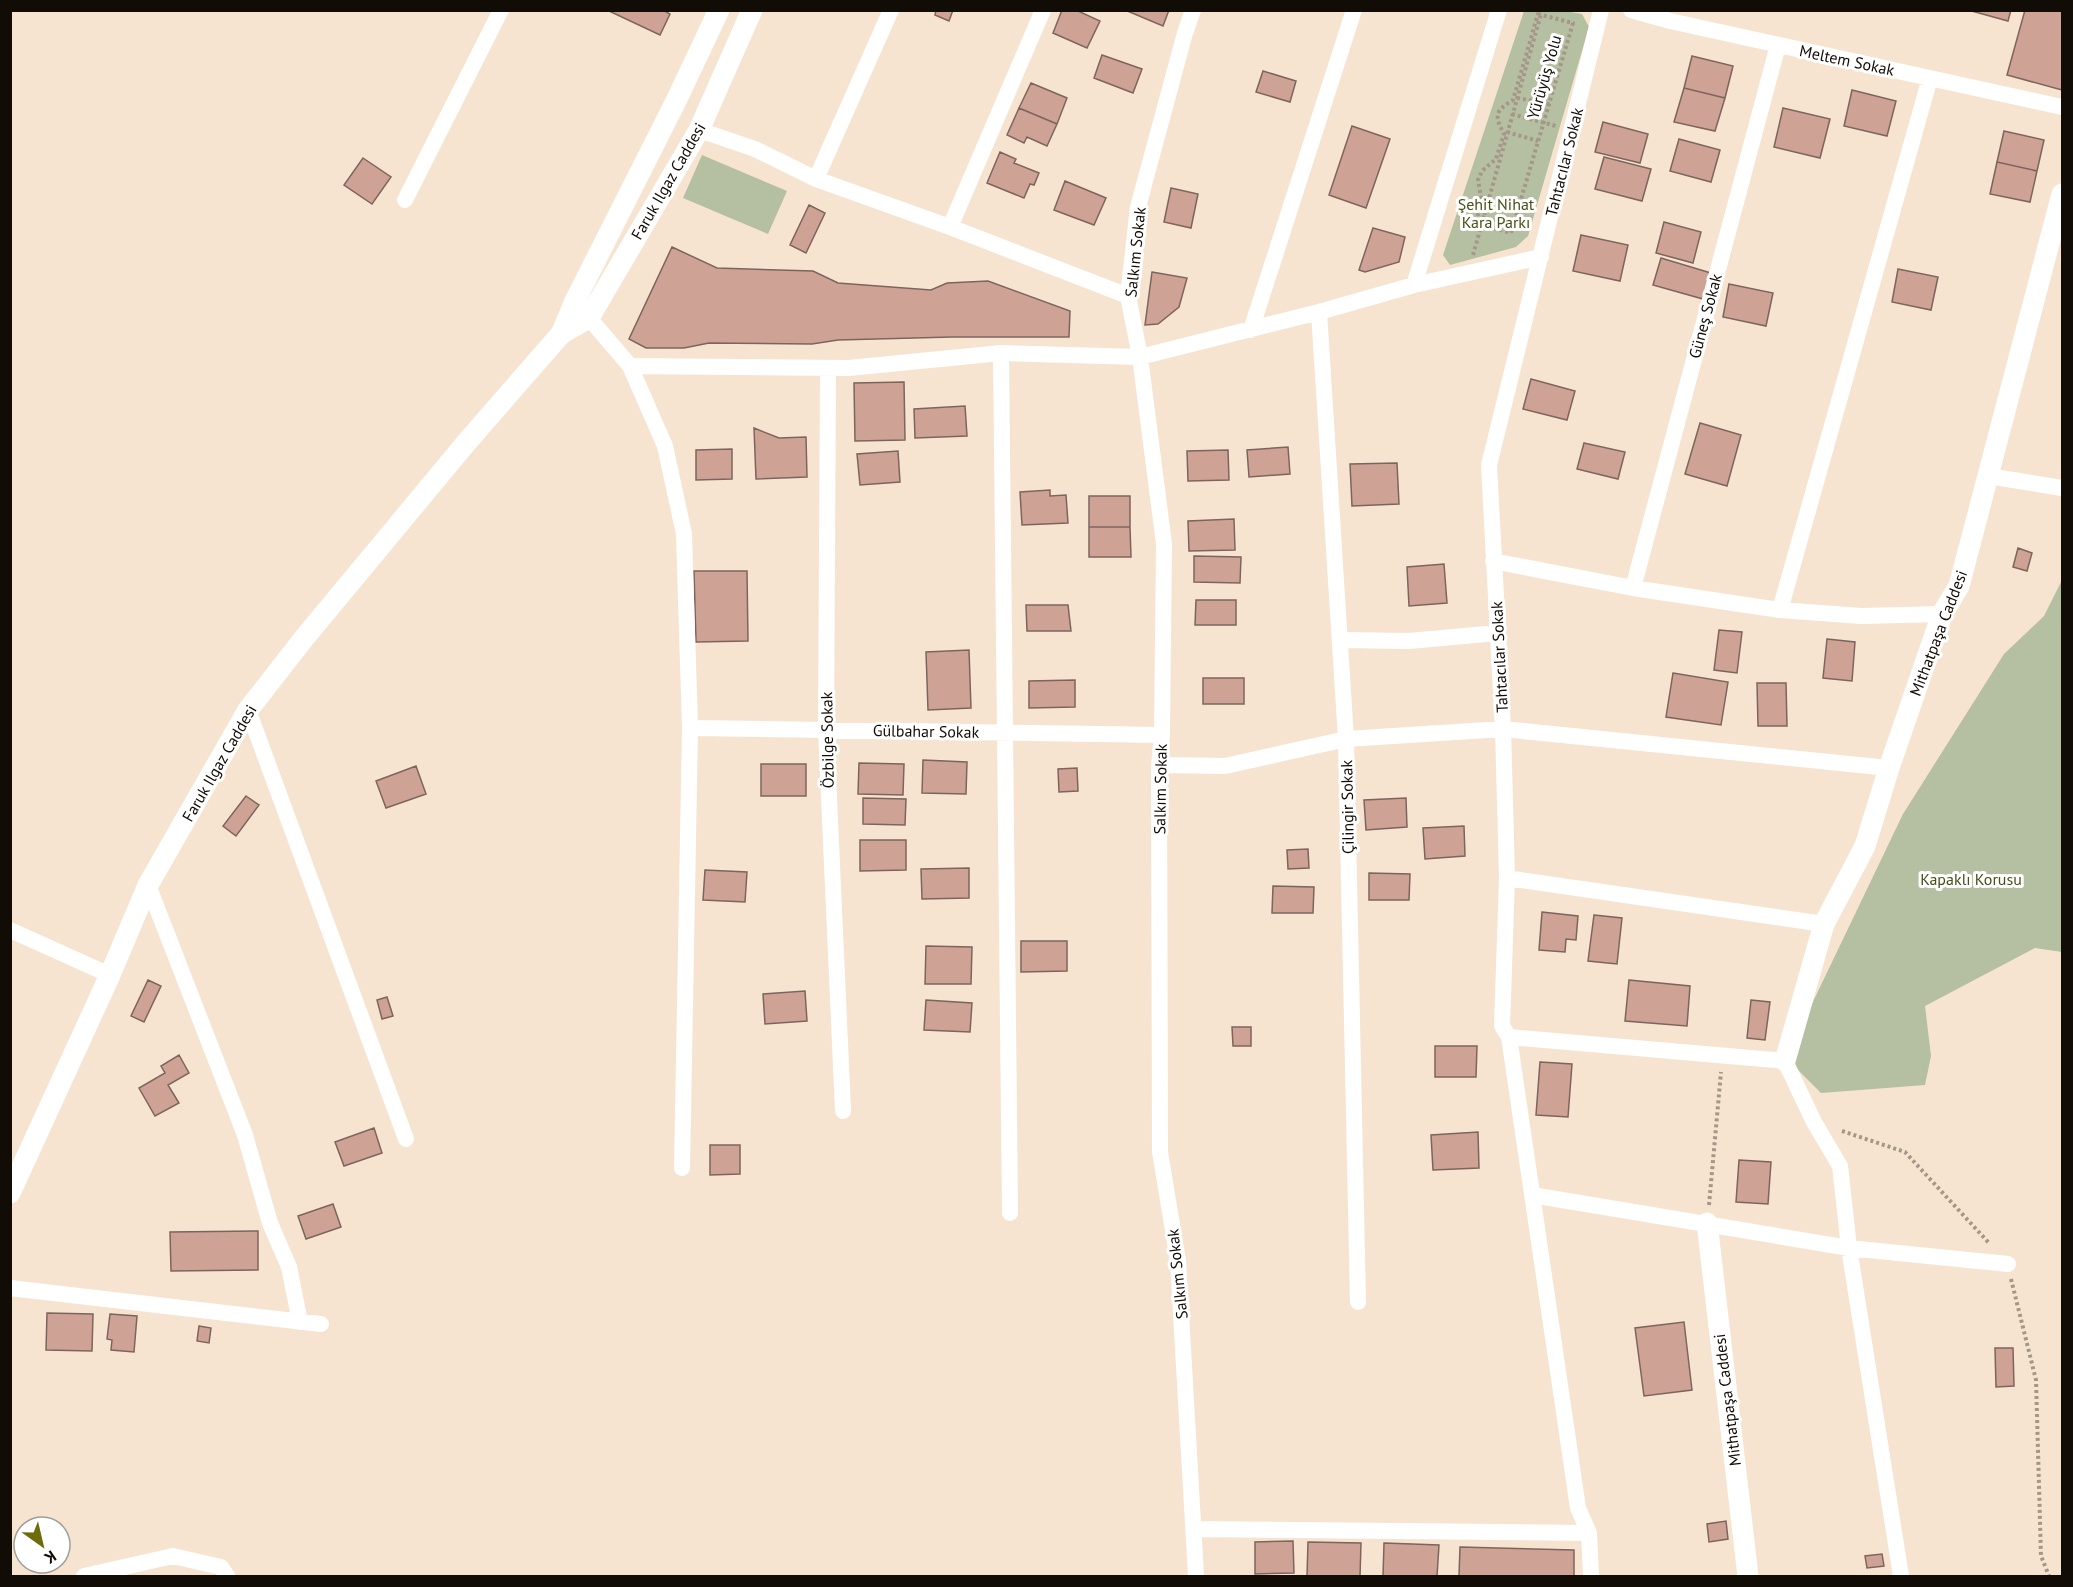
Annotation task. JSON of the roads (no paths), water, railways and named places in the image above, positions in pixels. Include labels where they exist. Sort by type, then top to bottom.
[{"type":"street","points":[[405,200],[501,10]]},
{"type":"street","name":"Faruk Ilgaz Caddesi","points":[[10,1193],[110,975],[148,885],[248,710],[305,637],[466,443],[561,334],[575,301],[676,101],[719,10]]},
{"type":"street","name":"Faruk Ilgaz Caddesi","points":[[561,334],[589,318],[699,130],[752,10]]},
{"type":"street","points":[[816,179],[891,10]]},
{"type":"street","points":[[950,227],[1043,10]]},
{"type":"street","name":"Salkım Sokak","points":[[1193,10],[1138,207],[1128,296],[1140,357],[1164,544],[1162,735],[1159,765],[1160,1152],[1178,1261],[1196,1576]]},
{"type":"street","points":[[1251,330],[1354,10]]},
{"type":"street","points":[[1414,285],[1499,10]]},
{"type":"street","name":"Tahtacılar Sokak","points":[[1591,1576],[1589,1533],[1578,1508],[1509,1037],[1502,1026],[1507,878],[1503,729],[1490,465],[1600,10]]},
{"type":"street","name":"Meltem Sokak","points":[[1631,10],[1778,45],[2062,107]]},
{"type":"street","name":"Güneş Sokak","points":[[1633,588],[1778,45]]},
{"type":"street","points":[[1780,610],[1930,78]]},
{"type":"street","points":[[699,130],[755,149],[816,179],[950,227],[1128,296]]},
{"type":"street","name":"Mithatpaşa Caddesi","points":[[1785,1061],[1824,924],[1865,846],[1888,768],[1942,615],[1959,586],[2062,194]]},
{"type":"street","points":[[630,366],[849,368],[1001,354],[1140,357],[1251,330],[1414,285],[1540,257]]},
{"type":"street","name":"Çilingir Sokak","points":[[1319,312],[1346,739],[1358,1302]]},
{"type":"street","points":[[589,318],[630,366],[665,446],[684,534],[690,728],[682,1168]]},
{"type":"street","points":[[1001,354],[1010,1213]]},
{"type":"street","name":"Özbilge Sokak","points":[[828,368],[826,730],[843,1111]]},
{"type":"street","points":[[1988,477],[2062,488]]},
{"type":"street","points":[[1493,561],[1633,588],[1780,610],[1861,616],[1942,615]]},
{"type":"street","points":[[1340,640],[1409,641],[1497,633]]},
{"type":"street","points":[[248,710],[406,1139]]},
{"type":"street","name":"Gülbahar Sokak","points":[[690,728],[1162,735]]},
{"type":"street","points":[[1159,765],[1225,766],[1346,739],[1503,729],[1888,768]]},
{"type":"street","points":[[1507,878],[1824,924]]},
{"type":"street","points":[[148,885],[245,1135],[270,1222],[289,1267],[300,1322]]},
{"type":"street","points":[[10,930],[110,975]]},
{"type":"street","points":[[1509,1037],[1785,1061],[1814,1122],[1840,1166],[1849,1248],[1901,1576]]},
{"type":"street","points":[[1532,1195],[1849,1248],[2008,1264]]},
{"type":"street","name":"Mithatpaşa Caddesi","points":[[1707,1223],[1748,1576]]},
{"type":"street","points":[[10,1288],[321,1324]]},
{"type":"street","points":[[1195,1529],[1589,1533]]},
{"type":"street","points":[[84,1576],[173,1556],[221,1567],[227,1576]]},
{"type":"park label","name":"Şehit Nihat Kara Parkı","points":[[1496,213]]},
{"type":"park label","name":"Kapaklı Korusu","points":[[1971,879]]}]
